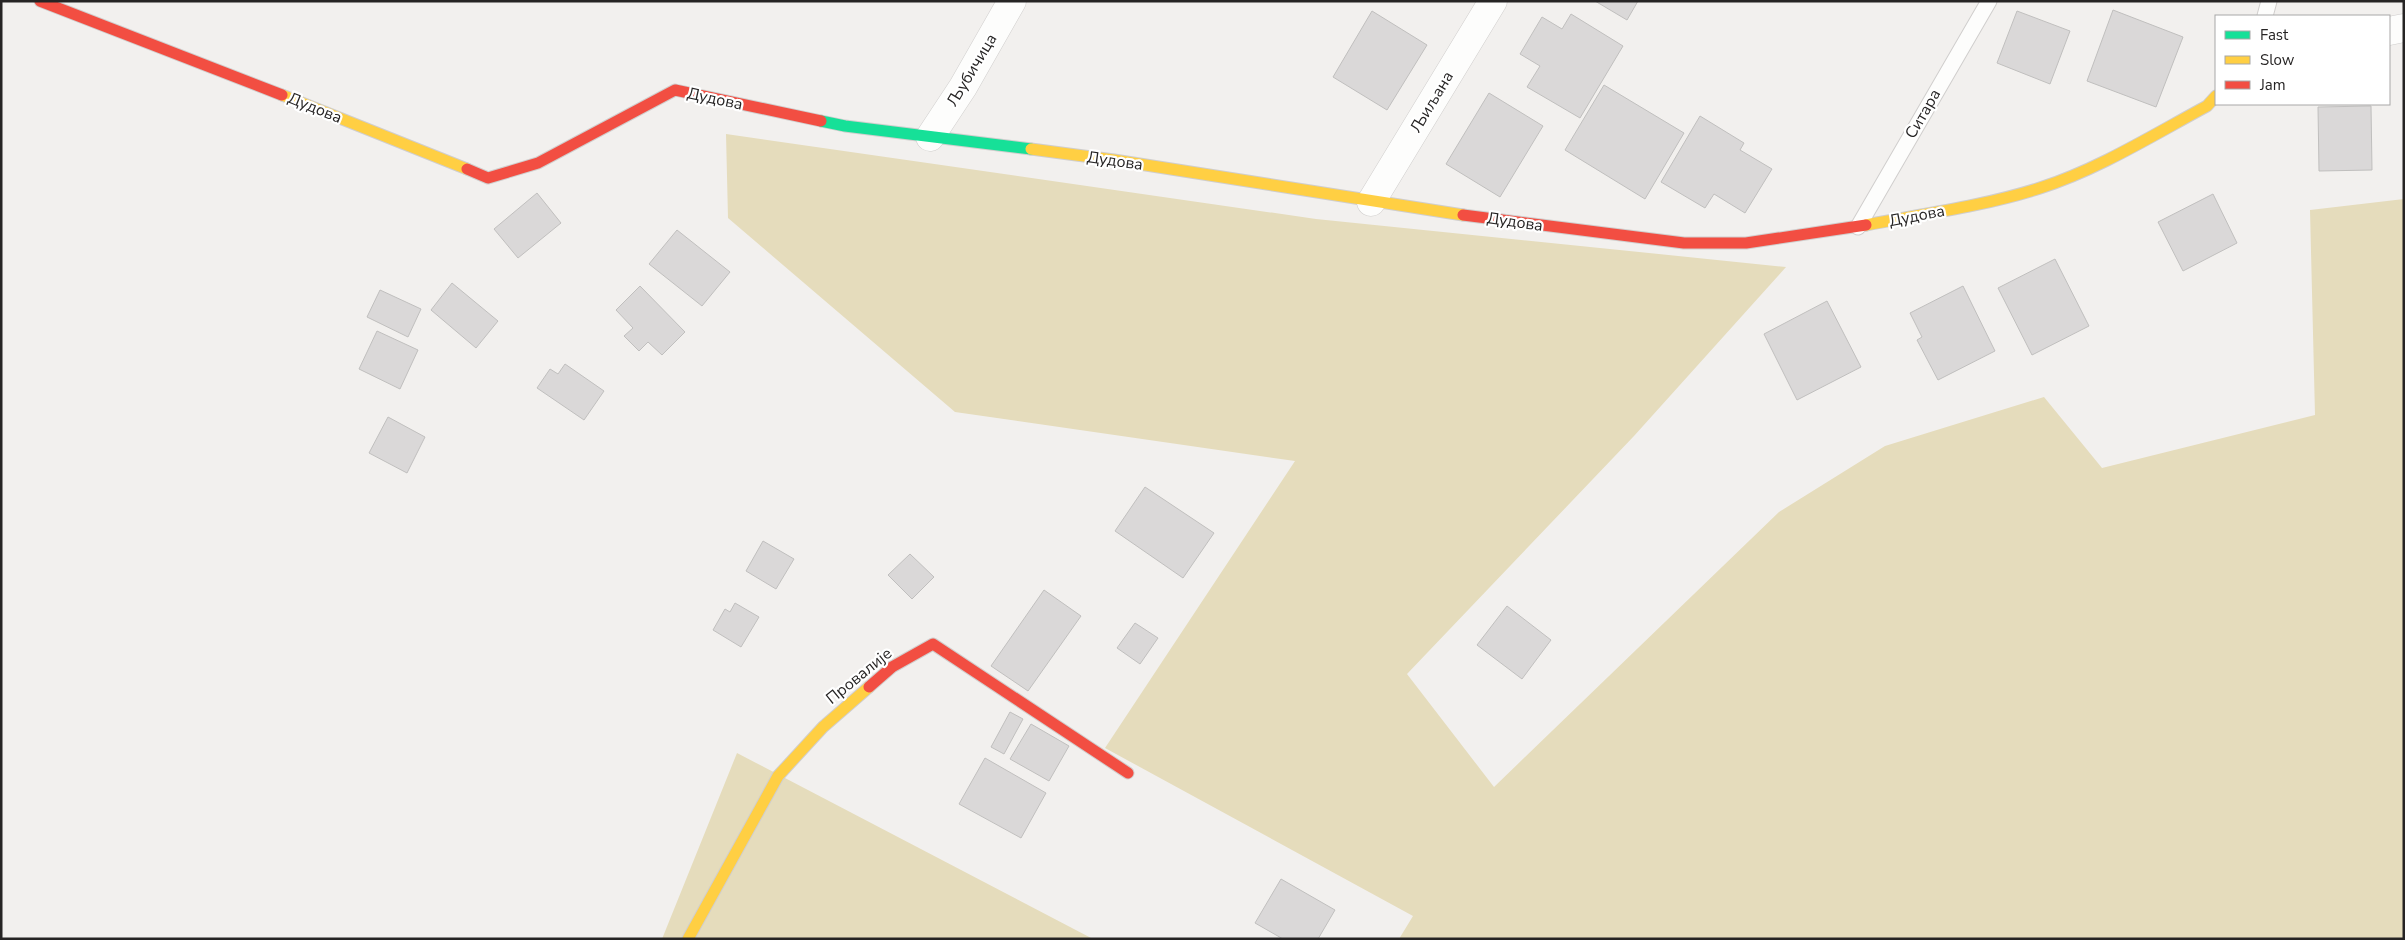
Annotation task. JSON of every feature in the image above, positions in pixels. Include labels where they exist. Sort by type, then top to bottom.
[{"type":"street","name":"Дудова","points":[[40,1],[488,178],[538,163],[675,90],[845,126],[1114,160],[1372,202],[1594,233],[1684,243],[1746,243],[1858,227],[1974,205],[2041,188],[2100,163],[2207,106],[2215,97]]},
{"type":"street","name":"Љубичица","points":[[930,137],[963,87],[1012,1]]},
{"type":"street","name":"Љиљана","points":[[1372,202],[1493,1]]},
{"type":"street","points":[[2390,31],[2404,28]]},
{"type":"street","name":"Провалије","points":[[688,939],[778,776],[824,727],[892,667],[933,644],[1128,773]]},
{"type":"lane","name":"Ситара","points":[[1858,227],[1989,1]]},
{"type":"lane","points":[[2266,15],[2269,1]]},
{"type":"shaded area","points":[[726,134],[1316,219],[1786,267],[1634,436],[1407,674],[1494,787],[1779,512],[1885,446],[2044,397],[2102,468],[2315,415],[2310,210],[2404,199],[2404,939],[1399,939],[1413,916],[1105,748],[1295,461],[955,412],[728,218]]},
{"type":"shaded area","points":[[737,753],[1093,939],[662,939]]},
{"type":"building","points":[[1595,1],[1638,1],[1627,20]]},
{"type":"building","points":[[2113,10],[2183,37],[2156,107],[2087,81]]},
{"type":"building","points":[[1372,11],[1427,45],[1387,110],[1333,77]]},
{"type":"building","points":[[2017,11],[2070,31],[2050,84],[1997,63]]},
{"type":"building","points":[[1571,14],[1623,46],[1580,118],[1527,87],[1540,66],[1520,54],[1542,17],[1562,29]]},
{"type":"building","points":[[1604,85],[1684,133],[1645,199],[1565,150]]},
{"type":"building","points":[[1489,93],[1543,126],[1500,197],[1446,164]]},
{"type":"building","points":[[2371,106],[2372,170],[2319,171],[2318,107]]},
{"type":"building","points":[[1700,116],[1744,143],[1740,150],[1772,169],[1745,213],[1714,194],[1705,208],[1661,182]]},
{"type":"building","points":[[537,193],[561,223],[518,258],[494,229]]},
{"type":"building","points":[[2213,194],[2237,243],[2183,271],[2158,222]]},
{"type":"building","points":[[677,230],[730,272],[702,306],[649,264]]},
{"type":"building","points":[[2055,259],[2089,326],[2032,355],[1998,288]]},
{"type":"building","points":[[452,283],[498,321],[476,348],[431,310]]},
{"type":"building","points":[[640,286],[685,332],[662,355],[648,342],[639,351],[624,336],[633,328],[616,310]]},
{"type":"building","points":[[1963,286],[1995,351],[1938,380],[1917,340],[1922,337],[1910,313]]},
{"type":"building","points":[[380,290],[421,309],[408,337],[367,317]]},
{"type":"building","points":[[1827,301],[1861,367],[1797,400],[1764,334]]},
{"type":"building","points":[[377,331],[418,350],[400,389],[359,369]]},
{"type":"building","points":[[565,364],[604,391],[584,420],[537,388],[550,369],[558,374]]},
{"type":"building","points":[[388,417],[425,437],[407,473],[369,453]]},
{"type":"building","points":[[1145,487],[1214,533],[1183,578],[1115,531]]},
{"type":"building","points":[[763,541],[794,559],[776,589],[746,571]]},
{"type":"building","points":[[910,554],[934,577],[912,599],[888,575]]},
{"type":"building","points":[[1044,590],[1081,616],[1028,691],[991,666]]},
{"type":"building","points":[[735,603],[759,617],[741,647],[713,630],[725,609],[730,612]]},
{"type":"building","points":[[1507,606],[1551,640],[1522,679],[1477,645]]},
{"type":"building","points":[[1135,623],[1158,638],[1140,664],[1117,648]]},
{"type":"building","points":[[1010,712],[1023,719],[1004,754],[991,747]]},
{"type":"building","points":[[1031,724],[1069,746],[1049,781],[1010,759]]},
{"type":"building","points":[[985,758],[1046,793],[1021,838],[959,804]]},
{"type":"building","points":[[1281,879],[1335,910],[1318,939],[1283,939],[1255,923]]},
{"type":"traffic: fast","points":[[821,121],[845,126],[1031,149]]},
{"type":"traffic: slow","points":[[282,95],[467,169]]},
{"type":"traffic: slow","points":[[1866,225],[1997,200],[2062,180],[2146,140],[2207,106],[2215,97]]},
{"type":"traffic: slow","points":[[1031,149],[1114,160],[1463,215]]},
{"type":"traffic: slow","points":[[688,939],[778,776],[823,727],[869,687]]},
{"type":"traffic: jam","points":[[40,1],[282,95]]},
{"type":"traffic: jam","points":[[467,169],[488,178],[538,163],[675,90],[821,121]]},
{"type":"traffic: jam","points":[[1463,215],[1684,243],[1746,243],[1866,225]]},
{"type":"traffic: jam","points":[[869,687],[892,667],[933,644],[1128,773]]}]
